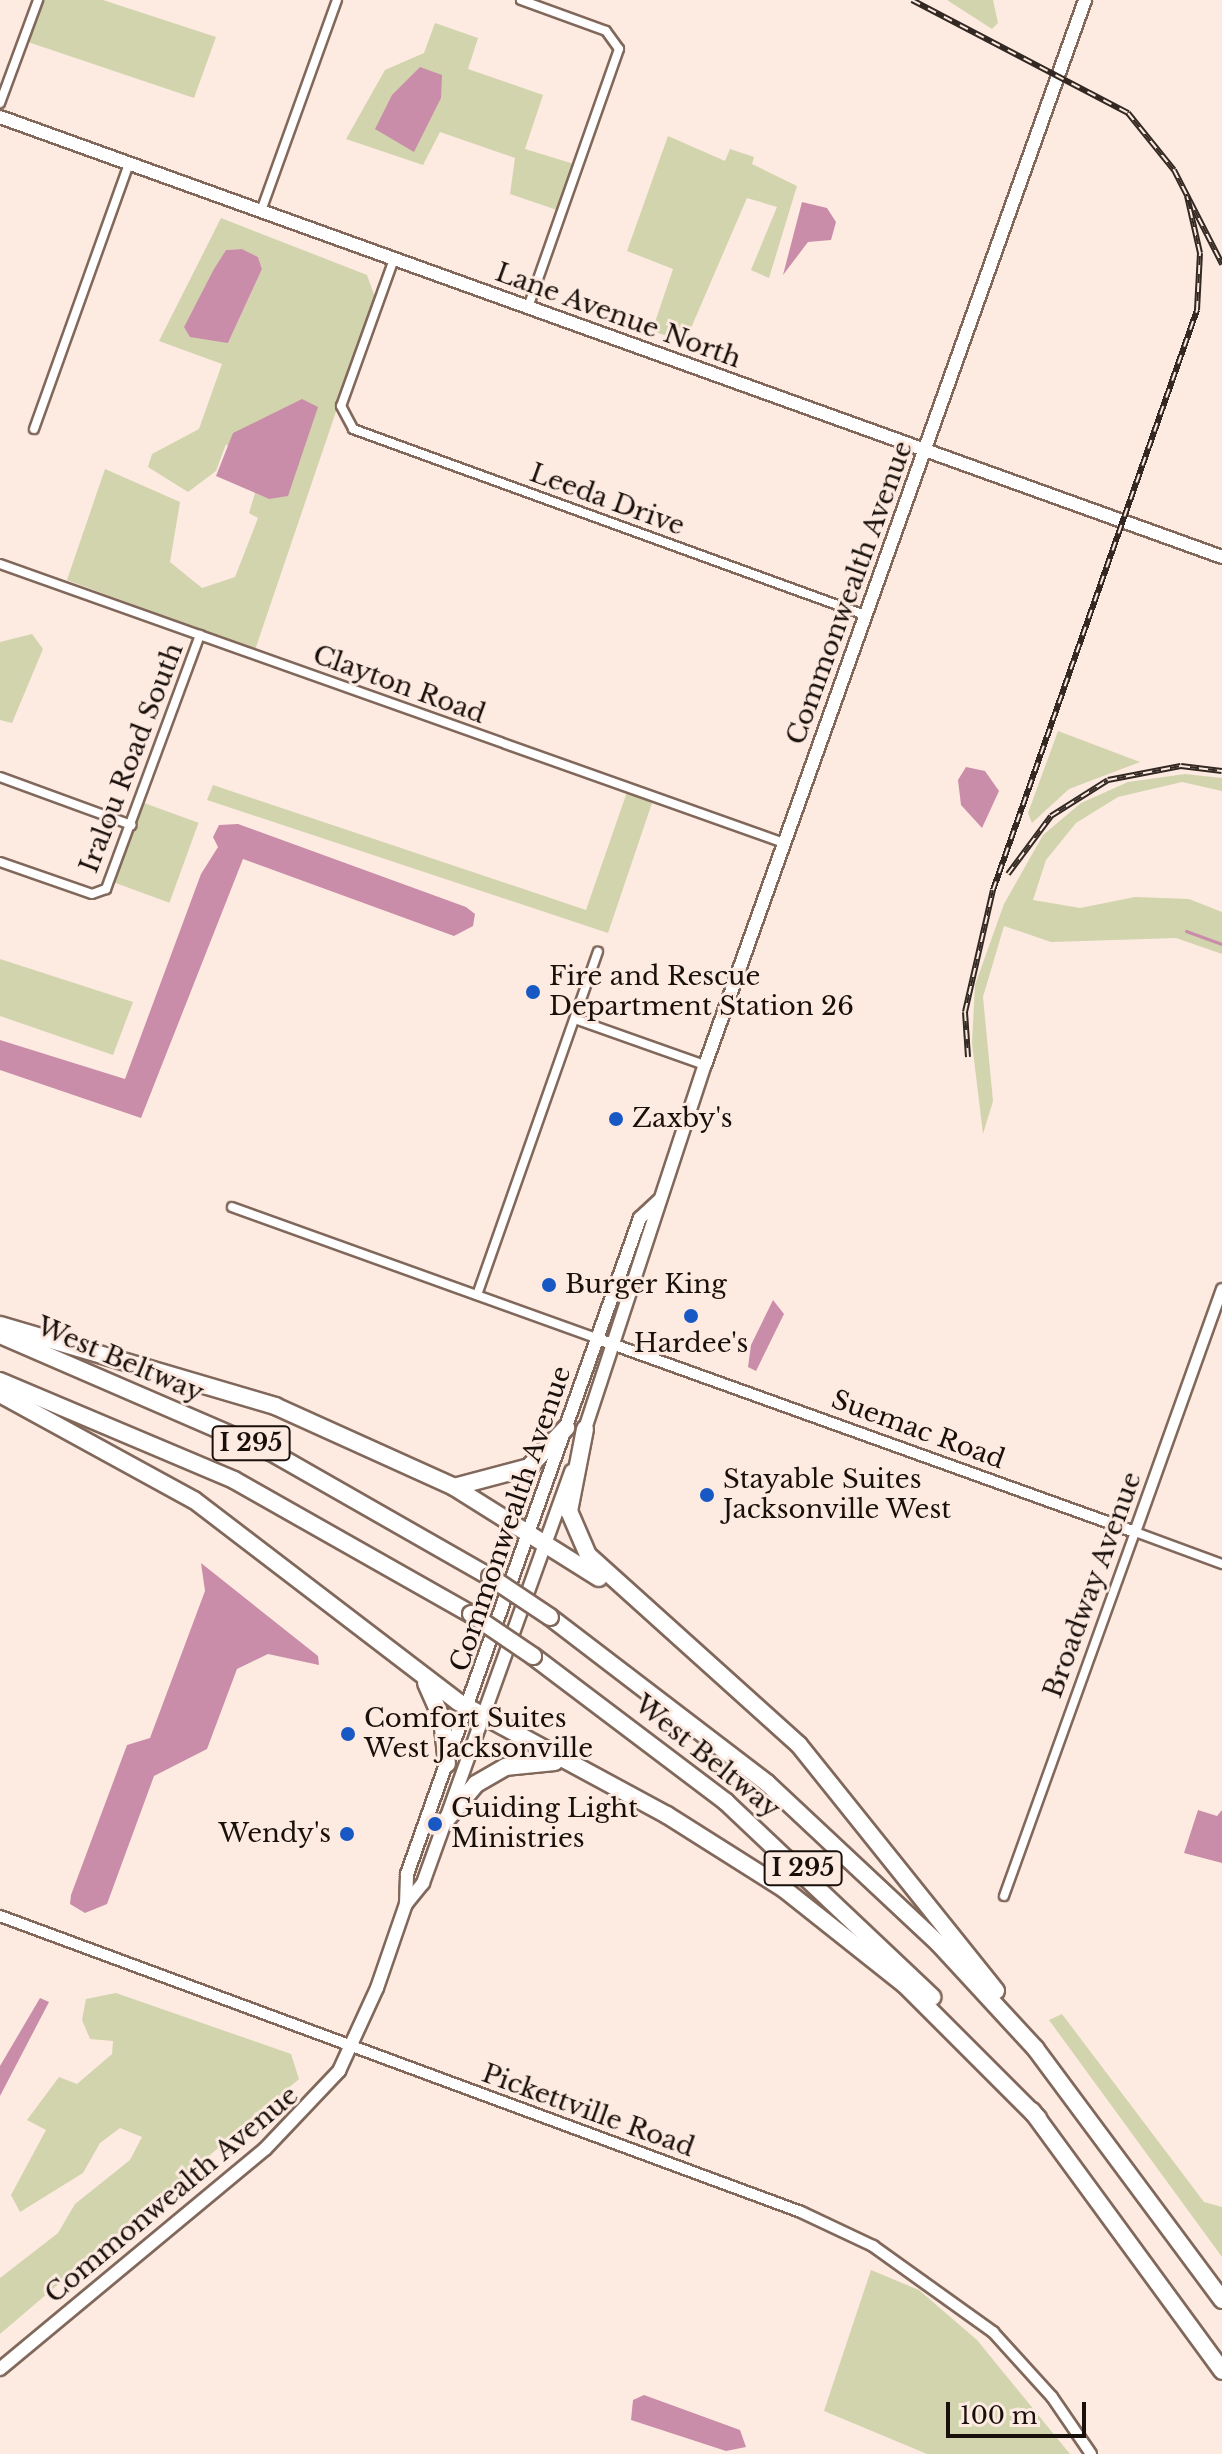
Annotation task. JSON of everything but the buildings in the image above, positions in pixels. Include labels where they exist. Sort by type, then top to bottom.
[{"type":"highway","points":[[0,1325],[275,1406],[454,1487],[546,1541],[701,1657]]},
{"type":"highway","name":"West Beltway","points":[[0,1335],[271,1452],[490,1577],[550,1617],[698,1726],[816,1826],[1035,2048],[1222,2300]]},
{"type":"highway","name":"West Beltway","points":[[0,1381],[256,1491],[471,1614],[627,1721],[792,1858],[929,1993],[1038,2118],[1222,2371]]},
{"type":"highway","points":[[0,1394],[194,1500],[418,1671],[483,1715],[558,1762],[667,1815],[820,1915],[905,1985],[1038,2118]]},
{"type":"highway","points":[[454,1487],[529,1467],[566,1428]]},
{"type":"highway","points":[[585,1429],[569,1489],[573,1527],[588,1555],[701,1657],[844,1796],[1035,2048]]},
{"type":"highway","points":[[418,1671],[436,1700],[447,1764]]},
{"type":"highway","points":[[447,1819],[476,1784],[505,1767],[558,1762]]},
{"type":"main road","name":"Commonwealth Avenue","points":[[406,1904],[423,1883],[447,1819],[615,1345],[658,1201],[705,1065],[1085,0]]},
{"type":"main road","name":"Lane Avenue North","points":[[0,117],[1222,557]]},
{"type":"main road","name":"Commonwealth Avenue","points":[[0,2369],[300,2117],[353,2047],[406,1904],[407,1874],[640,1218],[658,1201]]},
{"type":"street","points":[[0,103],[38,0]]},
{"type":"street","points":[[261,211],[337,0]]},
{"type":"street","points":[[521,0],[606,31],[618,44],[528,308]]},
{"type":"street","points":[[34,429],[129,163]]},
{"type":"street","name":"Leeda Drive","points":[[394,259],[341,415],[366,435],[865,615]]},
{"type":"street","name":"Clayton Road","points":[[0,564],[784,843]]},
{"type":"street","name":"Iralou Road South","points":[[0,862],[100,893],[110,884],[200,635]]},
{"type":"street","points":[[0,777],[131,825]]},
{"type":"street","points":[[477,1295],[598,952]]},
{"type":"street","points":[[575,1019],[705,1065]]},
{"type":"street","points":[[232,1207],[598,1339]]},
{"type":"street","name":"Broadway Avenue","points":[[1004,1896],[1222,1289]]},
{"type":"street","name":"Suemac Road","points":[[598,1339],[1222,1564]]},
{"type":"street","name":"Pickettville Road","points":[[0,1916],[801,2212],[873,2246],[993,2332],[1052,2397],[1091,2454]]},
{"type":"green space","points":[[42,0],[103,0],[216,37],[194,98],[28,42]]},
{"type":"green space","points":[[947,0],[993,0],[998,23],[992,29]]},
{"type":"green space","points":[[435,23],[478,38],[468,69],[543,95],[525,149],[574,164],[557,210],[510,194],[515,158],[440,132],[423,165],[346,139],[385,70],[424,53]]},
{"type":"green space","points":[[668,136],[725,161],[730,149],[754,157],[752,164],[797,186],[769,278],[751,270],[777,207],[747,198],[685,342],[652,331],[673,269],[627,251]]},
{"type":"green space","points":[[221,218],[367,275],[375,297],[255,650],[67,580],[105,469],[180,502],[170,562],[202,588],[235,577],[258,518],[249,513],[255,493],[269,499],[226,444],[216,471],[188,492],[148,467],[152,454],[199,429],[222,364],[159,341]],"holes":[[[242,249],[258,257],[262,269],[228,343],[184,327],[226,250]]]},
{"type":"green space","points":[[32,634],[43,649],[12,723],[0,720],[0,642]]},
{"type":"green space","points":[[1058,731],[1140,762],[1069,789],[1032,823],[1028,813]]},
{"type":"green space","points":[[1185,774],[1222,778],[1222,791],[1182,782],[1118,797],[1076,823],[1046,860],[1033,900],[1080,908],[1135,897],[1189,899],[1222,912],[1222,954],[1176,938],[1051,942],[1004,926],[983,997],[993,1101],[983,1134],[972,1043],[975,985],[1004,904],[1043,835],[1081,803],[1128,782]]},
{"type":"green space","points":[[213,785],[586,910],[627,792],[652,803],[608,933],[207,800]]},
{"type":"green space","points":[[144,803],[199,823],[169,903],[115,883]]},
{"type":"green space","points":[[0,959],[133,1002],[113,1055],[0,1016]]},
{"type":"green space","points":[[116,1993],[291,2054],[299,2079],[0,2334],[0,2278],[58,2233],[75,2204],[130,2160],[142,2137],[120,2128],[100,2143],[83,2173],[20,2212],[11,2195],[46,2130],[27,2120],[59,2077],[77,2084],[112,2054],[113,2041],[90,2039],[82,2020],[86,1999]]},
{"type":"green space","points":[[1062,2014],[1204,2202],[1222,2207],[1222,2257],[1049,2020]]},
{"type":"green space","points":[[871,2270],[919,2290],[977,2340],[1070,2454],[927,2454],[824,2411]]},
{"type":"shaded area","points":[[420,67],[442,75],[441,98],[414,152],[375,129],[392,95]]},
{"type":"shaded area","points":[[802,202],[827,208],[836,222],[831,240],[808,242],[783,275]]},
{"type":"shaded area","points":[[242,249],[258,257],[262,269],[228,343],[190,337],[184,327],[214,269],[226,250]]},
{"type":"shaded area","points":[[302,399],[318,407],[288,496],[269,499],[216,476],[233,433]]},
{"type":"shaded area","points":[[966,767],[985,771],[999,791],[982,828],[961,805],[958,780]]},
{"type":"shaded area","points":[[238,824],[466,907],[475,914],[473,926],[454,936],[243,859],[141,1118],[0,1070],[0,1040],[125,1079],[201,874],[218,847],[213,837],[219,825]]},
{"type":"shaded area","points":[[773,1300],[784,1314],[756,1371],[748,1367],[751,1345]]},
{"type":"shaded area","points":[[201,1563],[318,1656],[319,1665],[268,1654],[237,1669],[207,1749],[154,1776],[107,1904],[85,1913],[70,1904],[71,1895],[127,1745],[150,1738],[205,1591]]},
{"type":"shaded area","points":[[1198,1810],[1217,1816],[1222,1810],[1222,1863],[1184,1853]]},
{"type":"shaded area","points":[[40,1998],[49,2002],[0,2096],[0,2066]]},
{"type":"shaded area","points":[[644,2395],[740,2430],[746,2447],[726,2451],[631,2420],[633,2400]]},
{"type":"waterway","points":[[1186,931],[1222,944]]},
{"type":"railway","points":[[912,0],[1128,113],[1174,170],[1222,264]]},
{"type":"railway","points":[[968,1057],[965,1012],[993,890],[1197,310],[1200,253],[1187,196]]},
{"type":"railway","points":[[1008,874],[1051,816],[1108,780],[1181,766],[1222,771]]},
{"type":"place","name":"Fire and Rescue Department Station 26","points":[[533,992]]},
{"type":"place","name":"Zaxby's","points":[[616,1119]]},
{"type":"place","name":"Burger King","points":[[549,1285]]},
{"type":"place","name":"Hardee's","points":[[691,1316]]},
{"type":"place","name":"Stayable Suites Jacksonville West","points":[[707,1495]]},
{"type":"place","name":"Comfort Suites West Jacksonville","points":[[348,1734]]},
{"type":"place","name":"Guiding Light Ministries","points":[[435,1824]]},
{"type":"place","name":"Wendy's","points":[[347,1834]]}]
